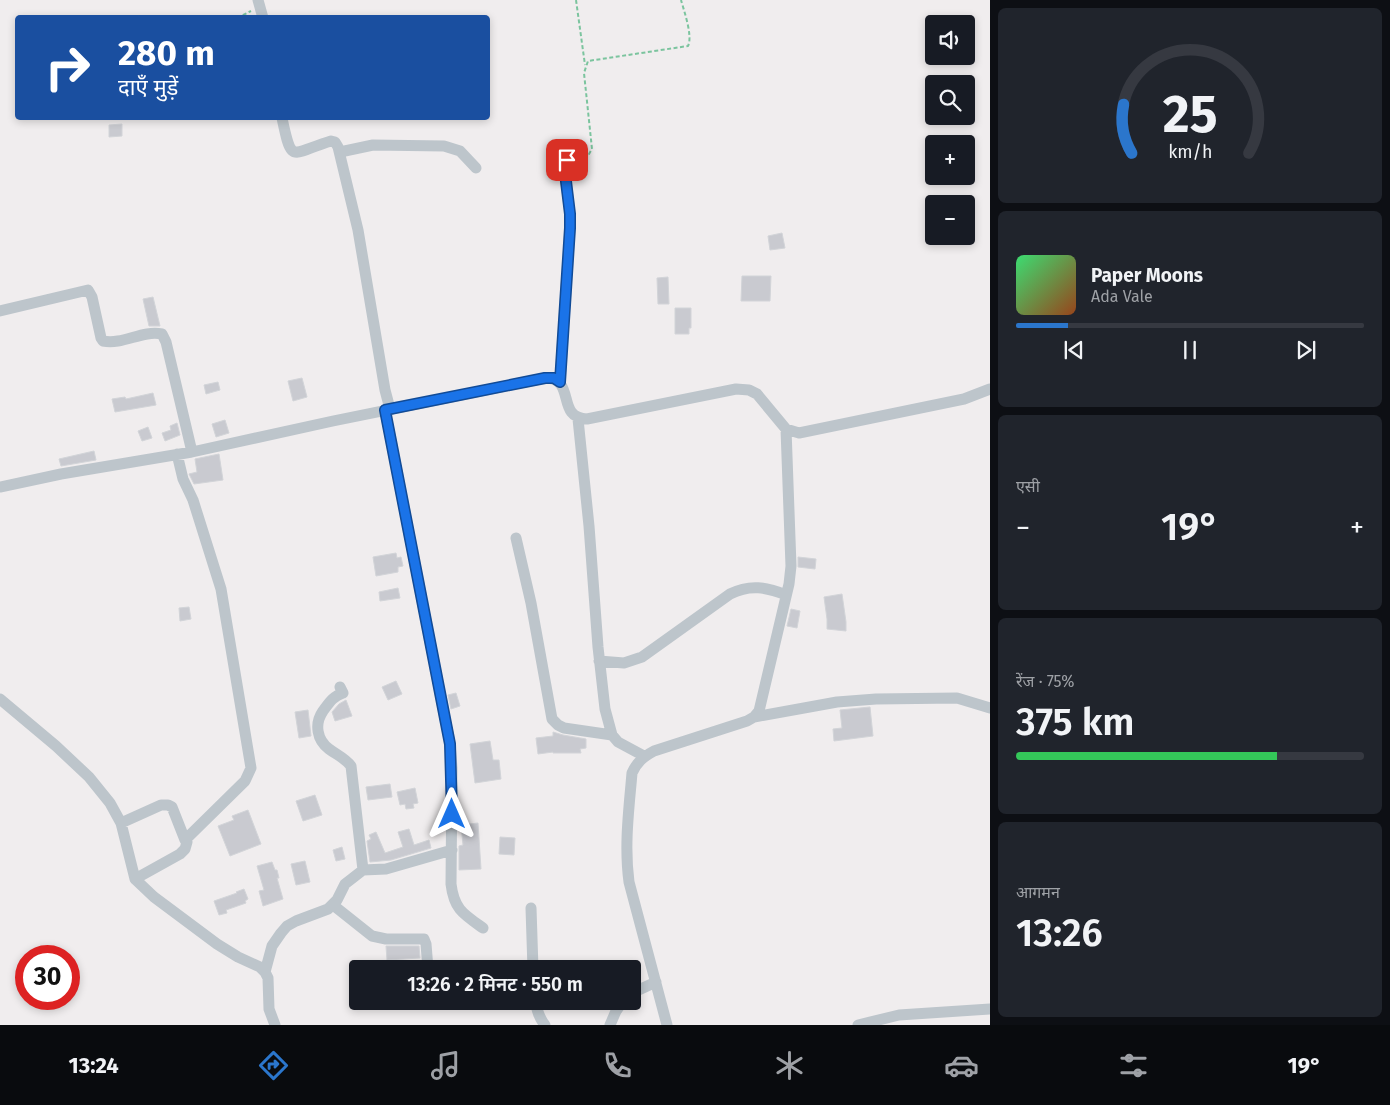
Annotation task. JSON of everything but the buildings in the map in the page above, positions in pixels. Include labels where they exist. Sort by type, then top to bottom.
[{"type":"street","points":[[282,120],[288,147],[292,151],[299,153],[331,141],[335,142],[340,152],[356,221],[388,409],[450,744],[452,768],[451,884],[455,903],[471,920],[483,928]]},
{"type":"street","points":[[340,152],[373,145],[444,146],[460,151],[476,168]]},
{"type":"street","points":[[567,160],[564,162],[564,165],[570,228],[560,382],[571,413],[578,419],[587,419],[736,389],[749,390],[757,394],[786,429],[799,433],[964,399],[990,389]]},
{"type":"street","points":[[0,311],[88,290],[92,297],[100,338],[103,341],[112,342],[152,334],[162,334],[166,342],[192,452]]},
{"type":"street","points":[[0,488],[61,474],[192,452],[388,409],[545,378],[554,378],[560,382]]},
{"type":"street","points":[[578,419],[589,526],[599,661],[606,709],[612,735],[618,742],[644,756]]},
{"type":"street","points":[[754,717],[759,711],[791,566],[792,547],[786,429]]},
{"type":"street","points":[[178,454],[183,479],[193,500],[221,588],[251,760],[251,768],[245,781],[185,840]]},
{"type":"street","points":[[516,538],[552,719],[564,728],[612,735]]},
{"type":"street","points":[[599,661],[624,663],[642,657],[730,594],[740,589],[762,587],[786,595]]},
{"type":"street","points":[[340,687],[343,693],[331,700],[320,715],[317,725],[322,742],[351,766],[363,870]]},
{"type":"street","points":[[667,1025],[629,882],[627,863],[626,841],[632,773],[644,756],[754,717],[837,702],[876,699],[957,698],[990,708]]},
{"type":"street","points":[[0,700],[56,746],[89,777],[110,802],[121,823],[135,879],[154,897],[217,944],[238,957],[260,967],[265,972],[268,978],[269,1009],[275,1025]]},
{"type":"street","points":[[121,823],[161,805],[168,805],[172,807],[187,842],[180,854],[135,879]]},
{"type":"street","points":[[265,972],[272,946],[287,926],[328,909],[333,905],[345,884],[363,870],[386,869],[452,850]]},
{"type":"street","points":[[333,905],[372,936],[386,939],[424,939],[427,960]]},
{"type":"street","points":[[531,908],[533,960]]},
{"type":"street","points":[[641,989],[656,982]]},
{"type":"street","points":[[858,1025],[900,1016],[990,1009]]},
{"type":"street","points":[[537,1010],[541,1021],[545,1025]]},
{"type":"street","points":[[610,1025],[616,1010]]},
{"type":"path","points":[[567,160],[589,154],[592,149],[584,73],[586,65],[576,0]]},
{"type":"path","points":[[586,65],[588,61],[595,59],[688,46],[690,42],[689,34],[681,0]]},
{"type":"path","points":[[244,15],[260,8]]},
{"type":"route","points":[[452,814],[450,744],[385,410],[545,378],[554,378],[560,382],[570,228],[569,198],[564,165],[564,162],[567,160]]}]
